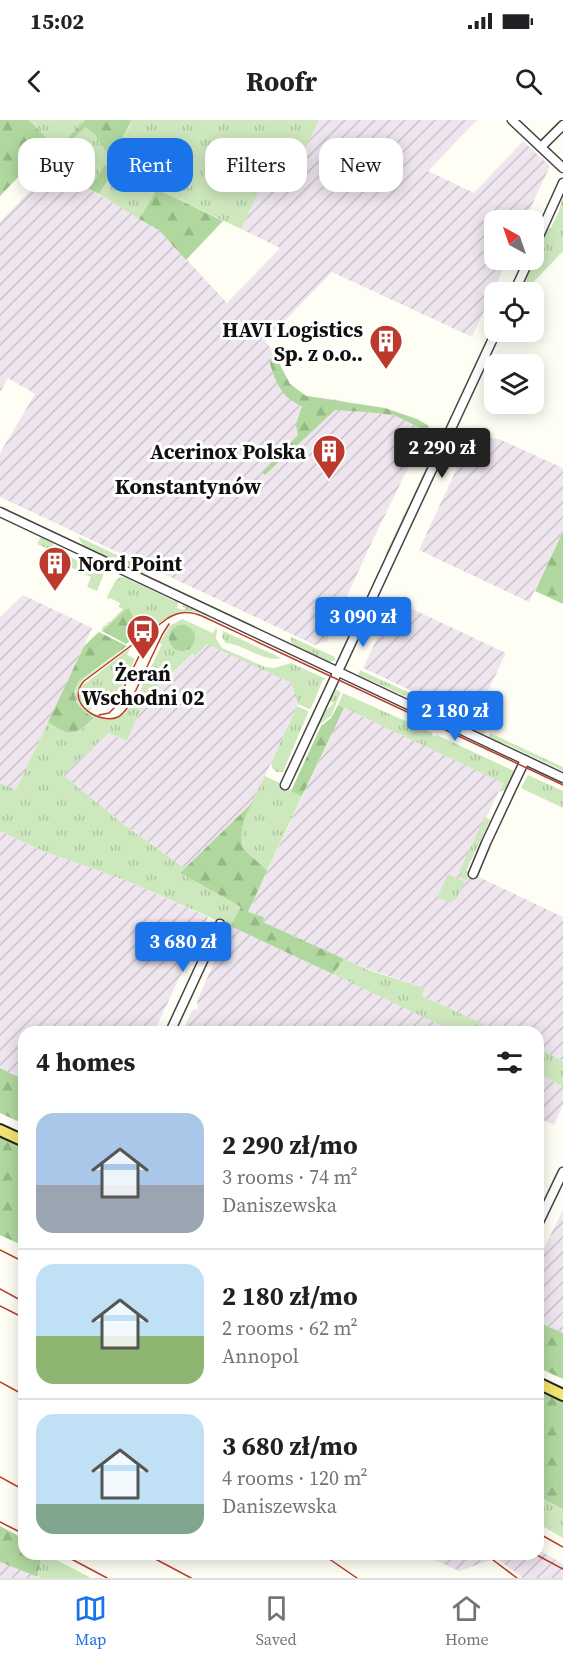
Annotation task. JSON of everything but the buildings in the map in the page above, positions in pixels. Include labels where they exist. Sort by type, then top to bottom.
[{"type":"main road","points":[[0,1130],[18,1138]]},
{"type":"main road","points":[[544,1386],[563,1395]]},
{"type":"street","points":[[512,120],[563,168]]},
{"type":"street","points":[[542,147],[563,125]]},
{"type":"street","points":[[544,225],[563,183]]},
{"type":"street","points":[[285,785],[491,342]]},
{"type":"street","points":[[0,512],[563,778]]},
{"type":"street","points":[[472,874],[525,760]]},
{"type":"street","points":[[173,1026],[220,924]]},
{"type":"street","points":[[544,1212],[563,1172]]},
{"type":"shaded area","points":[[318,120],[477,120],[428,171],[474,193],[523,141],[550,166],[530,210],[484,210],[484,270],[502,270],[497,282],[484,282],[484,311],[472,337],[332,272],[265,341],[274,352],[290,384],[306,396],[340,400],[366,412],[395,415],[426,431],[327,641],[315,645],[0,497],[0,453],[35,394],[8,378],[0,392],[0,222],[29,192],[95,192],[159,230],[227,303],[280,248],[241,229],[258,192],[307,192],[307,144]]},
{"type":"shaded area","points":[[471,438],[499,439],[563,468],[563,531],[529,602],[419,550]]},
{"type":"shaded area","points":[[23,595],[92,628],[16,791],[0,783],[0,617]]},
{"type":"shaded area","points":[[395,601],[506,653],[474,720],[363,668]]},
{"type":"shaded area","points":[[207,643],[291,683],[298,704],[253,802],[189,865],[183,867],[123,824],[63,775],[109,733],[127,741],[147,696]]},
{"type":"shaded area","points":[[344,708],[503,782],[486,818],[490,820],[466,871],[563,917],[563,1061],[544,1052],[544,1026],[488,1026],[422,996],[425,988],[356,965],[263,922],[264,917],[248,912]]},
{"type":"shaded area","points":[[0,831],[43,851],[125,880],[208,917],[157,1026],[18,1026],[18,1077],[0,1068]]},
{"type":"shaded area","points":[[230,926],[443,1026],[185,1026],[192,1011],[198,1008],[197,1001]]},
{"type":"shaded area","points":[[544,1076],[563,1087],[563,1105],[554,1125],[544,1120]]},
{"type":"shaded area","points":[[563,1210],[563,1333],[544,1324],[544,1248]]},
{"type":"shaded area","points":[[544,1553],[563,1564],[563,1578],[523,1578],[499,1560],[544,1560]]},
{"type":"shaded area","points":[[434,1560],[491,1560],[459,1571]]},
{"type":"shaded area","points":[[0,1562],[38,1577],[39,1578],[0,1578]]},
{"type":"green space","points":[[0,120],[29,120],[46,138],[18,138],[18,177],[0,196]]},
{"type":"green space","points":[[29,120],[85,120],[68,138],[46,138]]},
{"type":"green space","points":[[85,120],[131,120],[122,138],[107,138],[107,153],[95,135],[85,127],[74,138],[68,138]]},
{"type":"green space","points":[[131,120],[319,120],[307,145],[307,138],[205,138],[205,192],[258,192],[241,229],[163,192],[193,192],[193,138],[122,138]]},
{"type":"green space","points":[[85,127],[95,135],[107,152],[107,165],[105,164],[95,180],[95,138],[74,138]]},
{"type":"green space","points":[[105,164],[107,165],[107,181],[99,194],[95,192],[95,180]]},
{"type":"green space","points":[[107,181],[107,192],[155,192],[139,219],[99,194]]},
{"type":"green space","points":[[155,192],[163,192],[223,221],[186,260],[159,230],[139,219]]},
{"type":"green space","points":[[563,195],[563,251],[534,282],[522,282],[527,270],[544,270],[544,236],[559,211]]},
{"type":"green space","points":[[275,356],[290,384],[306,396],[385,408],[417,419],[429,426],[426,431],[394,415],[335,410],[265,475],[262,472],[298,435],[296,425],[302,406],[289,398],[280,388],[269,361]]},
{"type":"green space","points":[[437,445],[438,448],[390,552],[385,555]]},
{"type":"green space","points":[[563,531],[563,604],[535,591]]},
{"type":"green space","points":[[41,537],[53,543],[54,549],[104,573],[97,591],[87,587],[91,577],[47,556],[50,550],[37,544]]},
{"type":"green space","points":[[79,537],[151,571],[145,574],[83,545]]},
{"type":"green space","points":[[121,577],[174,601],[176,599],[179,601],[177,608],[185,610],[182,606],[184,603],[220,622],[193,611],[186,611],[172,615],[154,627],[150,623],[141,633],[129,608],[101,631],[104,625],[106,626],[123,609],[119,607],[120,603],[110,598],[109,600],[107,597],[116,580]]},
{"type":"green space","points":[[131,604],[156,616],[144,631]]},
{"type":"green space","points":[[129,608],[141,633],[126,644],[102,631]]},
{"type":"green space","points":[[182,619],[213,633],[216,628],[216,639],[222,648],[265,667],[274,668],[291,663],[326,679],[323,680],[311,708],[298,704],[291,683],[207,644],[195,656],[192,654],[147,696],[127,741],[109,733],[63,775],[123,824],[183,867],[189,865],[180,873],[241,907],[230,926],[125,880],[43,851],[0,831],[0,783],[16,790],[48,722],[61,730],[72,733],[82,729],[94,718],[83,712],[75,698],[79,681],[128,647],[83,680],[77,695],[83,709],[93,715],[104,719],[114,719],[123,715],[130,706],[133,707],[144,682],[146,683],[149,677],[147,676],[162,644],[159,643],[170,626]]},
{"type":"green space","points":[[182,625],[191,629],[195,638],[191,647],[182,651],[173,647],[169,638],[173,629]]},
{"type":"green space","points":[[223,631],[281,658],[268,658],[226,643],[222,637]]},
{"type":"green space","points":[[99,632],[127,646],[79,681],[75,698],[80,707],[94,718],[76,732],[67,732],[48,722],[84,646]]},
{"type":"green space","points":[[291,637],[337,660],[329,662],[294,645]]},
{"type":"green space","points":[[130,648],[127,655],[135,659],[113,705],[108,708],[95,701],[90,711],[80,700],[79,693],[82,686]]},
{"type":"green space","points":[[360,670],[412,694],[411,697],[358,675]]},
{"type":"green space","points":[[334,689],[341,692],[331,716],[319,725],[289,789],[302,796],[267,871],[251,857],[244,847],[242,829],[244,820],[265,776],[288,787],[322,714],[334,703],[329,701]]},
{"type":"green space","points":[[343,693],[514,771],[511,782],[505,790],[499,792],[503,783],[338,705]]},
{"type":"green space","points":[[338,705],[344,708],[302,796],[291,791],[321,726],[331,718]]},
{"type":"green space","points":[[297,706],[308,713],[283,772],[276,772],[271,763]]},
{"type":"green space","points":[[442,710],[486,731],[482,736],[442,716]]},
{"type":"green space","points":[[490,733],[563,767],[563,771],[508,745],[488,739]]},
{"type":"green space","points":[[528,775],[563,791],[563,808],[521,788]]},
{"type":"green space","points":[[253,802],[245,819],[242,833],[243,846],[267,871],[248,912],[264,917],[263,922],[344,959],[333,974],[230,926],[241,907],[180,873]]},
{"type":"green space","points":[[485,817],[490,820],[466,871],[470,873],[466,881],[460,878],[462,874],[459,872]]},
{"type":"green space","points":[[448,874],[465,882],[457,898],[451,902],[437,898]]},
{"type":"green space","points":[[344,959],[368,970],[425,988],[422,996],[488,1026],[442,1026],[333,974]]},
{"type":"green space","points":[[544,1052],[563,1061],[563,1087],[544,1076]]},
{"type":"green space","points":[[0,1068],[18,1077],[18,1121],[0,1113]]},
{"type":"green space","points":[[0,1136],[18,1144],[18,1243],[0,1235]]},
{"type":"green space","points":[[544,1325],[563,1333],[563,1379],[544,1370]]},
{"type":"green space","points":[[544,1393],[563,1401],[563,1509],[544,1500]]},
{"type":"green space","points":[[544,1500],[563,1509],[563,1538],[544,1527]]},
{"type":"green space","points":[[0,1526],[18,1536],[18,1560],[41,1560],[38,1577],[0,1562]]},
{"type":"green space","points":[[41,1560],[56,1560],[91,1578],[39,1578]]},
{"type":"tram line","points":[[169,624],[123,713],[111,719],[103,718],[87,711],[81,705],[78,697],[79,689],[84,681],[168,618],[185,612],[193,613],[563,785]]},
{"type":"tram line","points":[[99,715],[109,713],[114,708],[141,652],[156,635]]},
{"type":"railway","points":[[0,1250],[18,1259]]},
{"type":"railway","points":[[0,1289],[18,1299]]},
{"type":"railway","points":[[0,1306],[18,1315]]},
{"type":"railway","points":[[0,1382],[18,1392]]},
{"type":"railway","points":[[0,1477],[18,1487]]},
{"type":"railway","points":[[0,1522],[18,1531]]},
{"type":"railway","points":[[544,1536],[563,1547]]},
{"type":"railway","points":[[544,1559],[563,1569]]},
{"type":"railway","points":[[73,1560],[107,1578]]},
{"type":"railway","points":[[157,1560],[191,1578]]},
{"type":"railway","points":[[331,1560],[357,1578]]},
{"type":"railway","points":[[493,1560],[517,1578]]},
{"type":"place","name":"HAVI Logistics Sp. z o.o..","points":[[386,370]]},
{"type":"place","name":"Acerinox Polska","points":[[329,480]]},
{"type":"place","name":"Nord Point","points":[[55,592]]},
{"type":"place","name":"Żerań Wschodni 02","points":[[143,660]]},
{"type":"district","name":"Konstantynów","points":[[188,486]]}]
